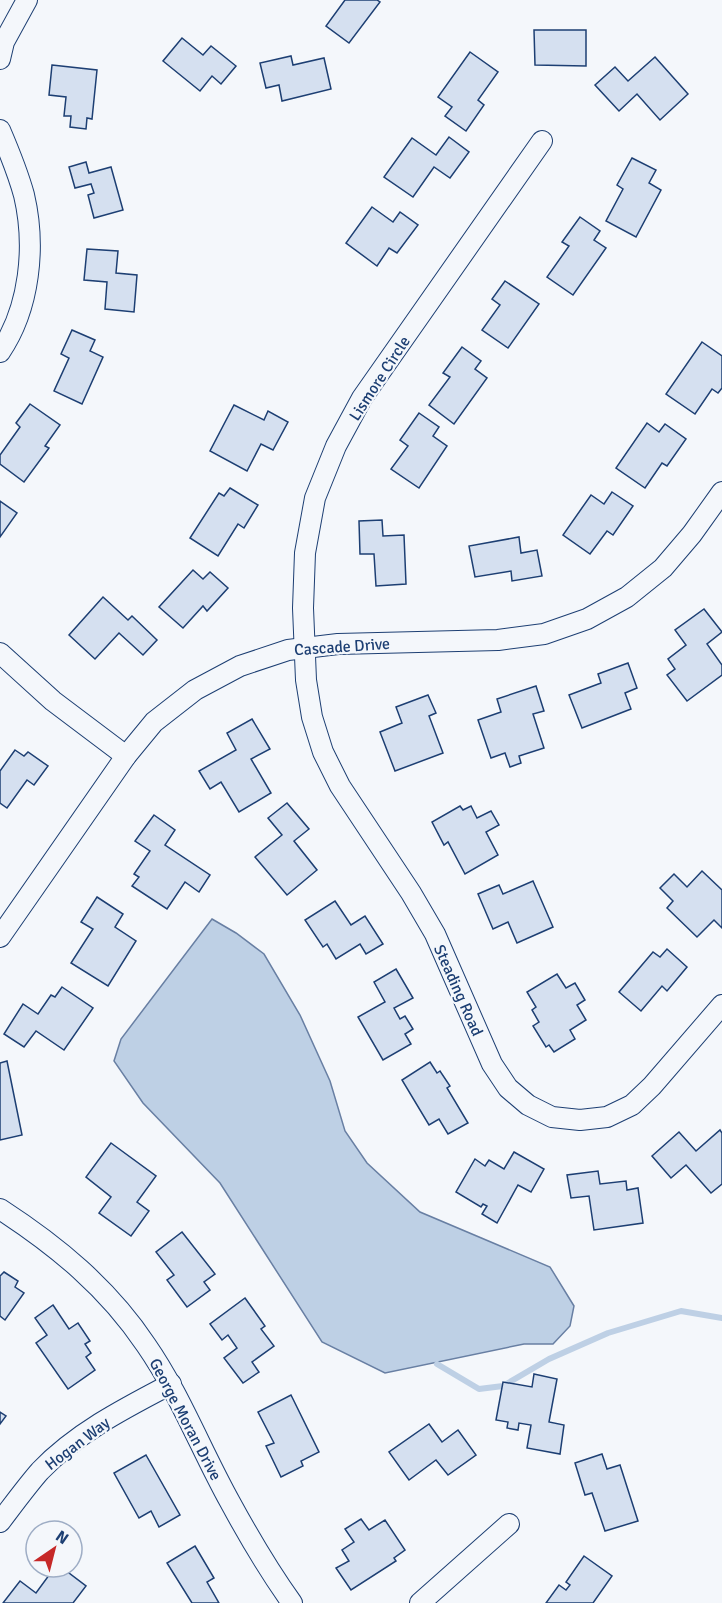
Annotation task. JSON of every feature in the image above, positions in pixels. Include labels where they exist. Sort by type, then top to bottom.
[{"type":"street","points":[[1,47],[27,0]]},
{"type":"street","points":[[0,130],[24,196],[30,234],[28,272],[21,309],[0,352]]},
{"type":"street","name":"Lismore Circle","points":[[305,648],[303,608],[305,553],[315,498],[336,446],[362,398],[542,141]]},
{"type":"street","name":"Cascade Drive","points":[[0,937],[126,756],[154,722],[195,690],[240,666],[288,650],[338,644],[498,640],[544,634],[587,619],[627,597],[663,568],[692,534],[722,492]]},
{"type":"street","name":"Steading Road","points":[[305,648],[306,680],[312,717],[323,752],[340,786],[411,893],[435,934],[492,1064],[508,1088],[528,1105],[552,1117],[579,1120],[607,1117],[632,1105],[652,1086],[722,1005]]},
{"type":"street","points":[[0,653],[53,701],[126,756]]},
{"type":"street","name":"George Moran Drive","points":[[0,1209],[69,1258],[111,1299],[146,1344],[171,1384],[229,1502],[270,1572],[292,1603]]},
{"type":"street","name":"Hogan Way","points":[[0,1522],[41,1471],[81,1436],[127,1407],[171,1384]]},
{"type":"street","points":[[420,1603],[509,1524]]},
{"type":"water","points":[[212,919],[264,954],[300,1015],[330,1081],[345,1131],[367,1163],[420,1212],[550,1267],[574,1306],[570,1326],[553,1344],[524,1344],[385,1373],[322,1342],[220,1183],[143,1103],[114,1061],[121,1039]]},
{"type":"building","points":[[345,0],[377,0],[380,2],[349,43],[326,26]]},
{"type":"building","points":[[534,30],[586,30],[586,66],[535,65]]},
{"type":"building","points":[[182,38],[203,55],[211,46],[236,66],[221,84],[212,76],[200,91],[163,61]]},
{"type":"building","points":[[470,52],[498,72],[478,100],[484,105],[466,131],[445,116],[452,107],[438,97]]},
{"type":"building","points":[[291,56],[293,65],[324,58],[331,89],[282,101],[279,85],[266,88],[260,63]]},
{"type":"building","points":[[655,57],[688,94],[660,120],[637,94],[619,111],[595,85],[615,67],[628,81]]},
{"type":"building","points":[[52,65],[97,70],[92,119],[87,118],[86,129],[70,127],[71,116],[64,116],[66,97],[49,95]]},
{"type":"building","points":[[449,137],[469,152],[450,178],[434,167],[413,197],[384,177],[412,138],[436,155]]},
{"type":"building","points":[[632,158],[656,170],[649,183],[661,190],[636,237],[606,221],[623,189],[617,185]]},
{"type":"building","points":[[86,162],[89,173],[111,167],[123,210],[94,218],[88,195],[94,193],[91,184],[75,188],[69,167]]},
{"type":"building","points":[[372,207],[393,222],[400,212],[418,225],[397,253],[389,248],[377,266],[346,243]]},
{"type":"building","points":[[580,217],[600,231],[594,240],[606,248],[573,295],[547,277],[569,246],[562,242]]},
{"type":"building","points":[[87,249],[118,251],[116,273],[137,275],[134,312],[105,309],[107,282],[84,280]]},
{"type":"building","points":[[505,281],[539,304],[508,348],[482,330],[500,305],[492,299]]},
{"type":"building","points":[[72,330],[95,340],[90,351],[103,357],[82,404],[54,391],[69,358],[61,354]]},
{"type":"building","points":[[702,342],[722,356],[722,388],[718,393],[712,389],[695,414],[666,394]]},
{"type":"building","points":[[462,347],[481,361],[475,369],[487,378],[454,424],[429,405],[450,377],[443,373]]},
{"type":"building","points":[[30,404],[60,425],[45,446],[49,448],[24,482],[0,464],[0,455],[20,427],[16,423]]},
{"type":"building","points":[[234,405],[264,420],[268,411],[288,422],[273,450],[261,444],[247,471],[210,451]]},
{"type":"building","points":[[419,413],[439,427],[433,436],[447,446],[419,488],[391,469],[408,446],[400,440]]},
{"type":"building","points":[[647,423],[659,432],[665,424],[686,439],[667,466],[662,463],[645,488],[616,468]]},
{"type":"building","points":[[230,488],[258,505],[244,528],[238,524],[218,556],[190,538],[219,493],[224,496]]},
{"type":"building","points":[[612,492],[633,506],[613,535],[607,531],[590,554],[563,535],[591,495],[604,504]]},
{"type":"building","points":[[0,501],[17,513],[0,537]]},
{"type":"building","points":[[382,520],[383,536],[404,535],[406,584],[376,586],[374,554],[360,554],[359,521]]},
{"type":"building","points":[[519,537],[521,553],[537,550],[542,576],[512,581],[511,571],[475,577],[469,546]]},
{"type":"building","points":[[193,570],[203,579],[210,572],[228,588],[207,611],[203,606],[183,628],[159,607]]},
{"type":"building","points":[[103,597],[128,620],[132,616],[157,640],[143,655],[119,633],[95,659],[69,635]]},
{"type":"building","points":[[704,609],[722,632],[707,644],[722,665],[722,675],[687,701],[667,675],[675,669],[668,659],[686,645],[675,630]]},
{"type":"building","points":[[628,663],[637,688],[625,693],[631,709],[582,728],[569,695],[601,683],[598,674]]},
{"type":"building","points":[[536,686],[544,711],[533,714],[544,748],[519,756],[521,763],[510,767],[505,753],[491,758],[478,720],[501,712],[497,699]]},
{"type":"building","points":[[428,695],[436,713],[429,716],[443,753],[395,771],[380,732],[402,723],[396,707]]},
{"type":"building","points":[[252,719],[270,749],[251,759],[271,793],[239,812],[221,782],[210,789],[199,771],[236,750],[227,733]]},
{"type":"building","points":[[15,750],[24,756],[28,752],[48,766],[34,785],[27,780],[7,808],[0,803],[0,771]]},
{"type":"building","points":[[287,803],[309,829],[294,841],[317,870],[287,895],[255,857],[282,835],[268,818]]},
{"type":"building","points":[[460,806],[463,810],[471,806],[477,818],[491,811],[499,825],[486,832],[498,855],[465,874],[448,842],[444,845],[432,822]]},
{"type":"building","points":[[154,815],[175,830],[165,845],[210,875],[199,892],[185,882],[167,909],[132,886],[139,877],[134,874],[150,851],[135,841]]},
{"type":"building","points":[[702,871],[722,890],[722,928],[714,920],[697,937],[667,908],[673,901],[660,888],[674,874],[687,887]]},
{"type":"building","points":[[533,881],[553,927],[517,943],[508,922],[493,929],[478,894],[499,885],[503,894]]},
{"type":"building","points":[[97,897],[123,914],[115,927],[136,941],[108,986],[71,963],[93,929],[81,922]]},
{"type":"building","points":[[335,901],[351,925],[365,916],[383,944],[366,954],[360,944],[336,959],[327,944],[323,947],[305,920]]},
{"type":"building","points":[[667,949],[687,967],[667,991],[662,986],[641,1011],[619,992],[653,952],[660,957]]},
{"type":"building","points":[[396,969],[413,998],[394,1008],[400,1019],[405,1016],[413,1029],[405,1034],[411,1044],[383,1060],[358,1017],[385,1002],[374,982]]},
{"type":"building","points":[[557,974],[566,988],[575,983],[585,1000],[577,1005],[586,1020],[570,1030],[575,1039],[554,1052],[549,1045],[546,1047],[533,1026],[539,1022],[532,1010],[536,1007],[527,992]]},
{"type":"building","points":[[62,987],[93,1008],[64,1050],[36,1031],[24,1047],[4,1034],[23,1004],[38,1014],[51,995],[55,997]]},
{"type":"building","points":[[7,1061],[22,1135],[0,1140],[0,1063]]},
{"type":"building","points":[[430,1062],[437,1073],[440,1071],[450,1086],[447,1088],[468,1123],[448,1134],[439,1119],[429,1125],[402,1080]]},
{"type":"building","points":[[720,1130],[722,1133],[722,1184],[711,1193],[686,1165],[671,1178],[652,1156],[679,1132],[696,1151]]},
{"type":"building","points":[[111,1143],[156,1176],[137,1202],[149,1211],[131,1236],[99,1213],[111,1197],[86,1177]]},
{"type":"building","points":[[514,1152],[544,1169],[531,1192],[518,1185],[497,1223],[482,1214],[487,1206],[483,1204],[481,1207],[456,1192],[475,1159],[485,1166],[489,1160],[504,1169]]},
{"type":"building","points":[[598,1171],[600,1184],[626,1181],[627,1190],[638,1188],[643,1223],[594,1230],[589,1196],[571,1198],[567,1175]]},
{"type":"building","points":[[182,1232],[215,1274],[204,1282],[210,1290],[187,1307],[167,1280],[174,1275],[156,1252]]},
{"type":"building","points":[[4,1272],[18,1281],[15,1287],[24,1293],[5,1320],[0,1316],[0,1276]]},
{"type":"building","points":[[245,1298],[265,1326],[261,1329],[274,1346],[252,1362],[259,1372],[243,1383],[224,1358],[237,1348],[228,1335],[222,1340],[210,1324]]},
{"type":"building","points":[[53,1305],[69,1329],[78,1323],[90,1341],[85,1344],[91,1353],[86,1357],[95,1370],[68,1389],[36,1343],[47,1335],[35,1318]]},
{"type":"building","points":[[534,1374],[557,1379],[549,1422],[564,1425],[560,1454],[527,1448],[531,1425],[519,1423],[518,1430],[507,1428],[508,1422],[496,1420],[503,1382],[532,1387]]},
{"type":"building","points":[[291,1395],[319,1452],[301,1461],[303,1466],[281,1477],[266,1446],[274,1443],[258,1412]]},
{"type":"building","points":[[0,1412],[6,1416],[0,1424]]},
{"type":"building","points":[[429,1424],[442,1442],[458,1430],[476,1455],[448,1475],[436,1460],[409,1480],[389,1452]]},
{"type":"building","points":[[602,1454],[607,1469],[620,1465],[638,1521],[605,1531],[592,1493],[585,1495],[575,1463]]},
{"type":"building","points":[[146,1455],[180,1515],[159,1527],[151,1511],[139,1518],[114,1473]]},
{"type":"building","points":[[361,1519],[369,1530],[385,1520],[405,1550],[394,1558],[396,1561],[351,1590],[336,1568],[349,1561],[342,1550],[354,1542],[345,1529]]},
{"type":"building","points":[[195,1546],[214,1578],[207,1582],[219,1603],[192,1603],[167,1563]]},
{"type":"building","points":[[584,1556],[612,1576],[593,1603],[546,1603],[559,1585],[566,1590],[570,1585],[566,1582]]},
{"type":"building","points":[[46,1579],[77,1579],[86,1586],[73,1603],[3,1603],[20,1581],[36,1593]]},
{"type":"waterway","points":[[437,1364],[479,1389],[503,1386],[549,1359],[608,1333],[681,1311],[722,1318]]}]
